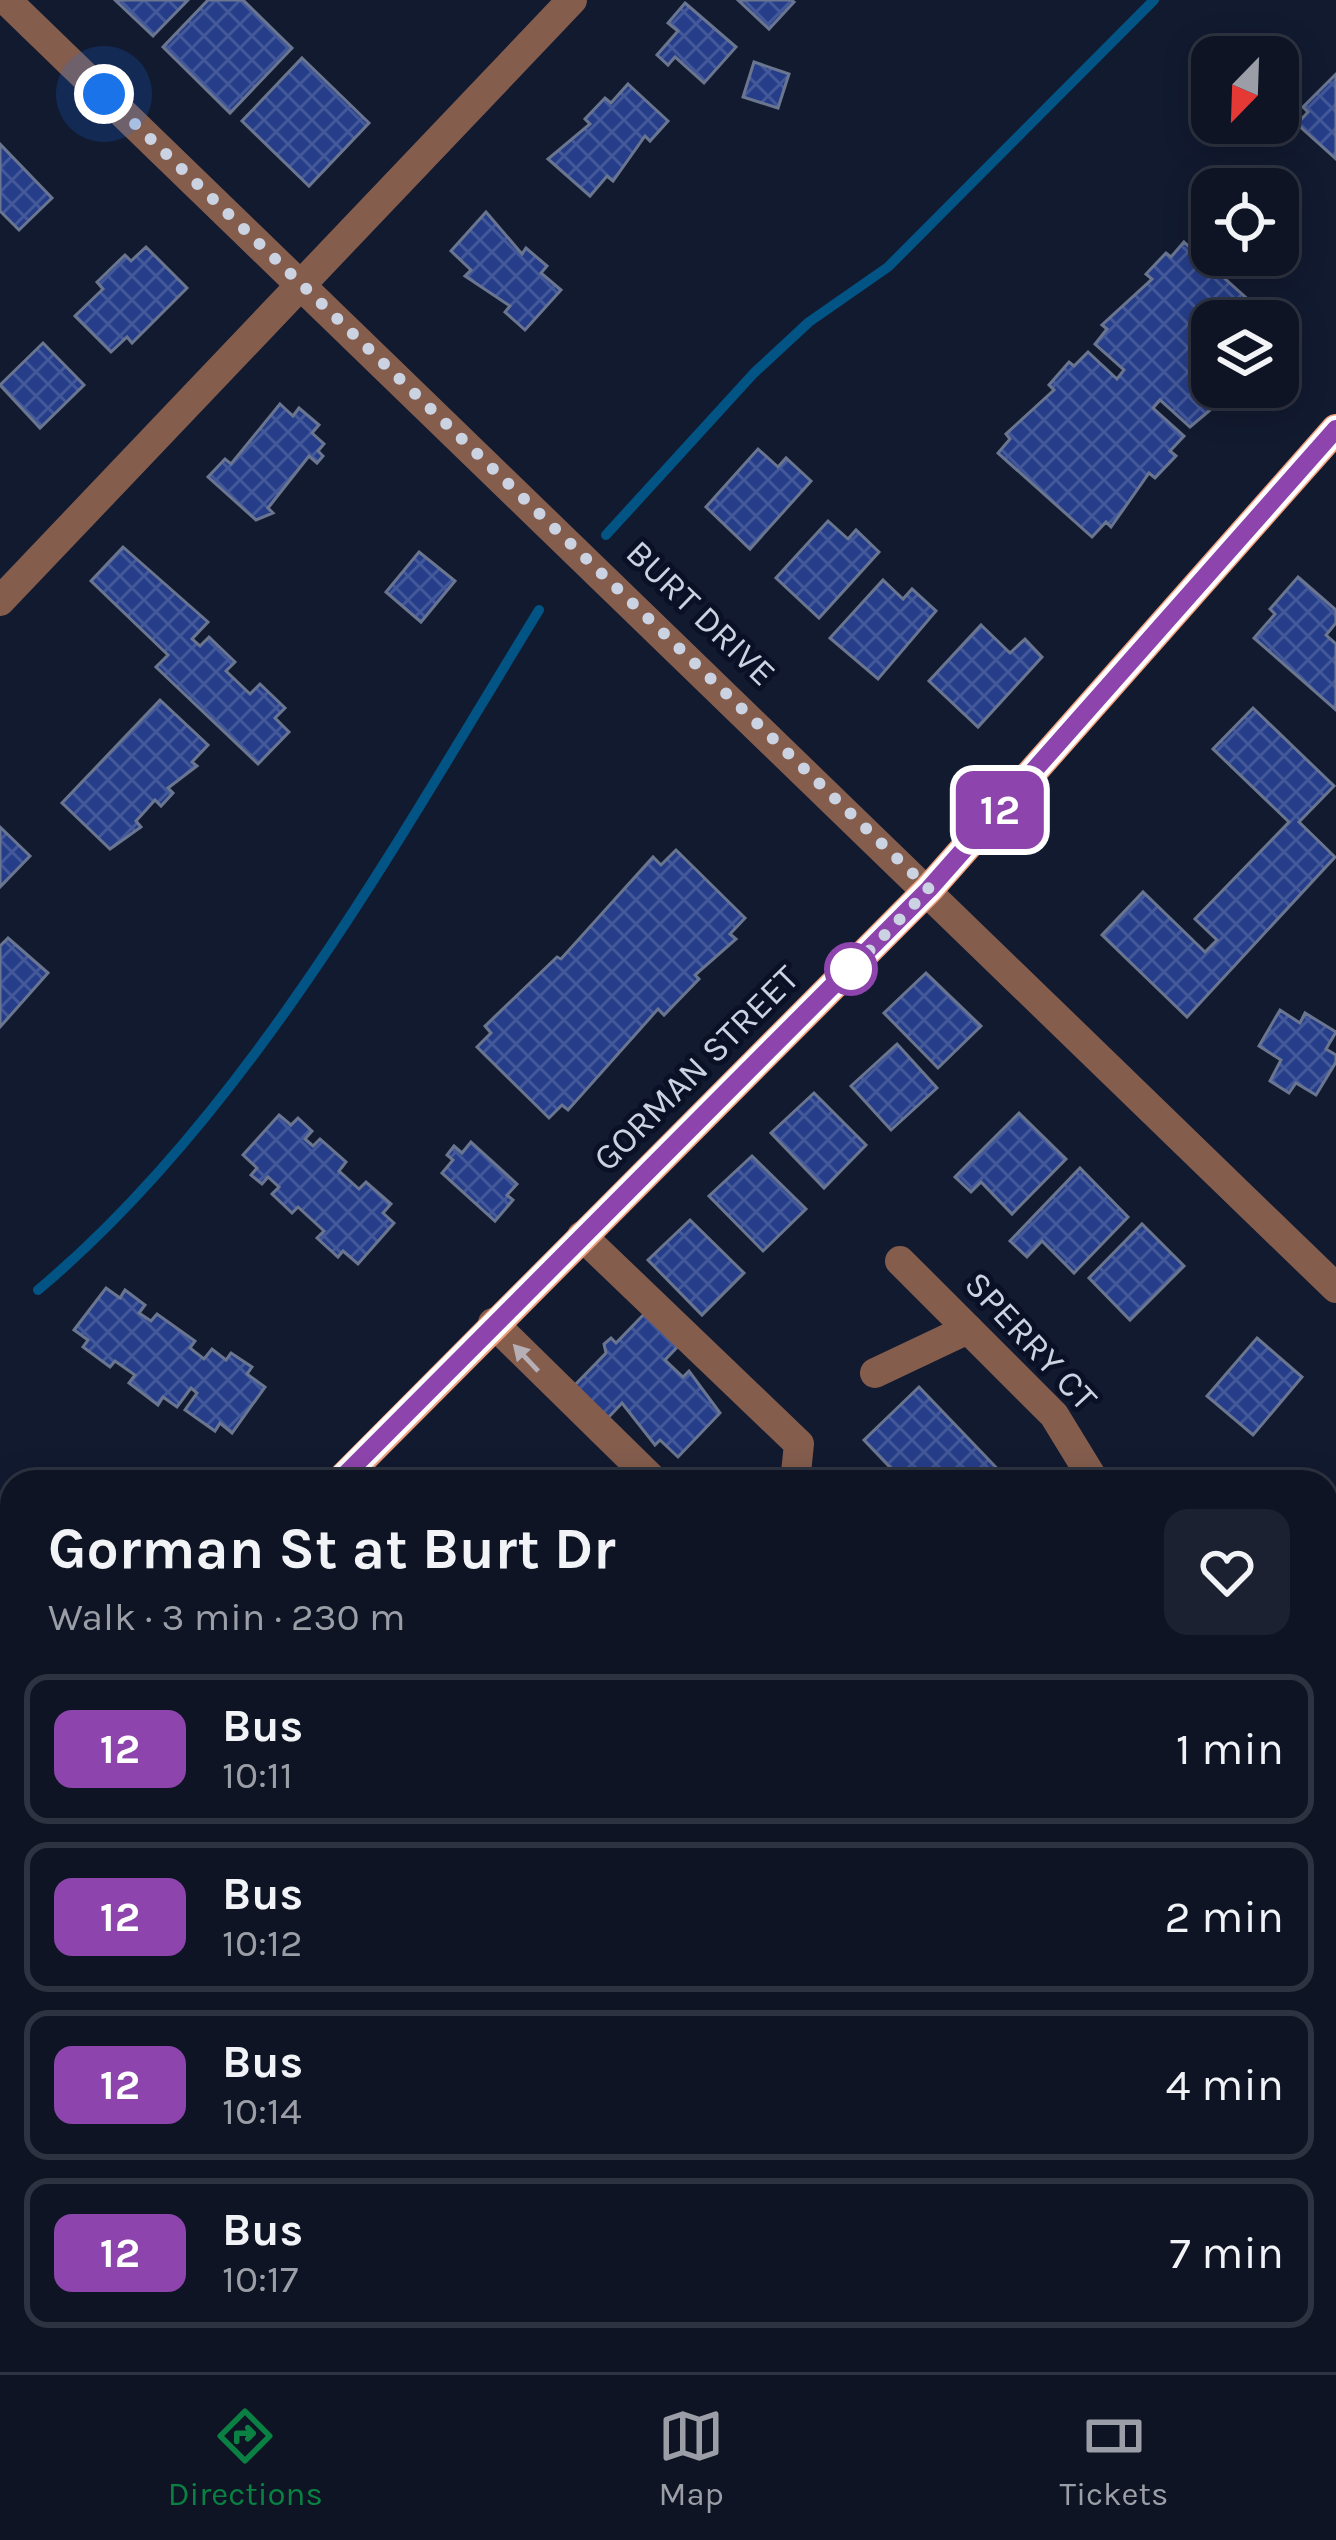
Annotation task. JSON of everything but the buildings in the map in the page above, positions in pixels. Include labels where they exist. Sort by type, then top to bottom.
[{"type":"main road","name":"GORMAN STREET","points":[[350,1470],[929,889],[1336,429]]},
{"type":"street","name":"BURT DRIVE","points":[[6,0],[1336,1288]]},
{"type":"street","points":[[0,601],[572,0]]},
{"type":"street","points":[[582,1236],[654,1299],[799,1444],[796,1470]]},
{"type":"street","name":"SPERRY CT","points":[[900,1262],[1054,1415],[1088,1470]]},
{"type":"street","points":[[493,1323],[642,1470]]},
{"type":"street","points":[[874,1372],[968,1329]]},
{"type":"waterway","points":[[606,535],[754,373],[809,322],[888,267],[1154,0]]},
{"type":"waterway","points":[[38,1290],[114,1220],[251,1059],[373,881],[539,610]]},
{"type":"bus line","name":"12","points":[[349,1470],[929,889],[1336,429]]},
{"type":"route","points":[[104,94],[929,889],[837,984],[851,969]]}]
